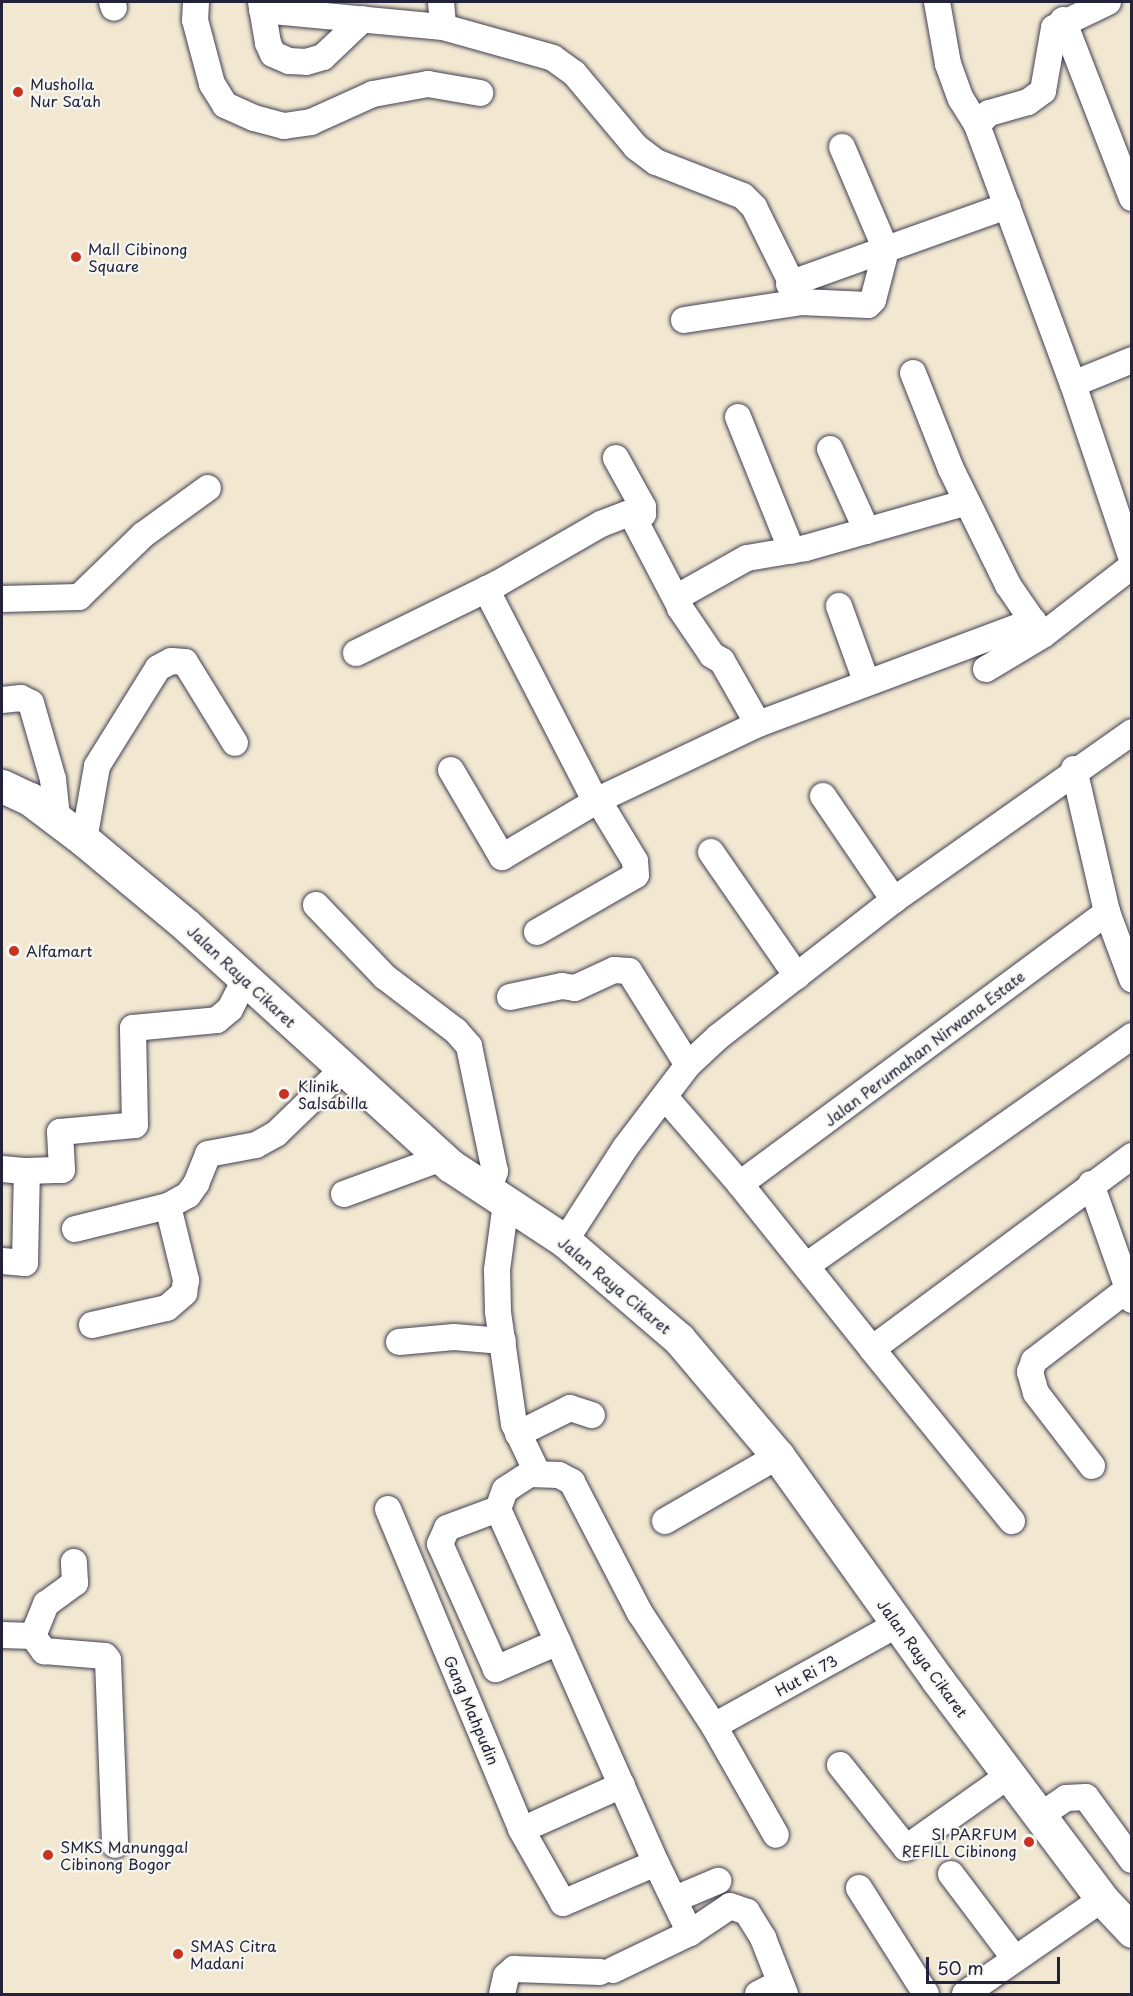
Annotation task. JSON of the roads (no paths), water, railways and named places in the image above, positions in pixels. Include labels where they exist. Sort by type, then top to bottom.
[{"type":"main road","name":"Jalan Raya Cikaret","points":[[2,786],[30,799],[84,840],[186,925],[442,1158],[497,1198],[566,1241],[679,1339],[778,1456],[898,1624],[1102,1899],[1131,1931]]},
{"type":"street","points":[[196,2],[195,20],[212,84],[225,105],[254,118],[284,126],[311,122],[373,94],[428,84],[480,93]]},
{"type":"street","points":[[441,2],[443,27]]},
{"type":"street","points":[[937,2],[948,64],[961,99],[977,125],[1073,384],[1131,559]]},
{"type":"street","points":[[977,125],[989,113],[1029,102],[1043,91],[1050,37],[1063,20],[1108,2]]},
{"type":"street","points":[[363,19],[323,57],[306,62],[273,54],[261,6],[443,27],[553,58],[574,73],[636,147],[656,162],[743,196],[757,213],[795,293]]},
{"type":"street","points":[[1063,20],[1131,198]]},
{"type":"street","points":[[795,293],[868,304],[875,296],[886,250],[842,147]]},
{"type":"street","points":[[684,320],[795,293],[886,250],[1007,206]]},
{"type":"street","points":[[1073,384],[1131,360]]},
{"type":"street","points":[[913,373],[967,502],[1008,585],[1038,628]]},
{"type":"street","points":[[738,417],[792,551]]},
{"type":"street","points":[[830,449],[867,531]]},
{"type":"street","points":[[616,458],[643,507],[643,514],[633,517]]},
{"type":"street","points":[[2,598],[79,597],[143,535],[208,488]]},
{"type":"street","points":[[678,603],[682,593],[747,558],[792,551],[967,502]]},
{"type":"street","points":[[356,653],[486,589],[601,524],[627,514],[633,517],[678,603],[712,655],[722,662],[758,724]]},
{"type":"street","points":[[986,669],[1038,628],[1131,566]]},
{"type":"street","points":[[486,589],[597,801],[635,861],[636,875],[537,932]]},
{"type":"street","points":[[839,606],[866,681]]},
{"type":"street","points":[[451,770],[500,857],[597,801],[758,724],[866,681],[1038,628]]},
{"type":"street","points":[[84,840],[97,766],[158,668],[171,661],[185,662],[235,743]]},
{"type":"street","points":[[2,700],[21,698],[31,703],[53,779],[57,818]]},
{"type":"street","points":[[566,1241],[625,1148],[688,1065],[894,900],[1074,770],[1131,732]]},
{"type":"street","points":[[1074,770],[1107,912],[1131,980]]},
{"type":"street","points":[[824,796],[894,900]]},
{"type":"street","points":[[711,852],[797,976]]},
{"type":"street","points":[[316,905],[385,977],[456,1031],[469,1046],[495,1171],[497,1270],[503,1341],[518,1434],[537,1472]]},
{"type":"street","name":"Jalan Perumahan Nirwana Estate","points":[[740,1184],[1107,912]]},
{"type":"street","points":[[510,997],[562,986],[575,988],[614,970],[629,971],[688,1065]]},
{"type":"street","points":[[2,1169],[62,1170],[60,1132],[135,1125],[133,1028],[217,1020],[230,1009],[245,981]]},
{"type":"street","points":[[806,1266],[1131,1036]]},
{"type":"street","points":[[75,1229],[168,1206],[196,1184],[208,1154],[256,1145],[276,1134],[344,1068]]},
{"type":"street","points":[[665,1097],[740,1184],[1012,1521]]},
{"type":"street","points":[[872,1349],[1131,1156]]},
{"type":"street","points":[[344,1194],[442,1158]]},
{"type":"street","points":[[2,1261],[25,1263],[27,1171]]},
{"type":"street","points":[[1091,1184],[1130,1294],[1034,1361],[1030,1372],[1036,1393],[1092,1466]]},
{"type":"street","points":[[92,1325],[167,1308],[184,1293],[186,1280],[168,1206]]},
{"type":"street","points":[[399,1342],[454,1337],[503,1341]]},
{"type":"street","points":[[518,1434],[570,1408],[592,1415]]},
{"type":"street","points":[[664,1521],[778,1456]]},
{"type":"street","points":[[690,1933],[656,1863],[498,1509],[505,1490],[537,1472],[559,1475],[578,1489],[640,1613],[714,1726],[776,1835]]},
{"type":"street","name":"Gang Mahpudin","points":[[388,1509],[521,1829],[566,1903],[656,1863]]},
{"type":"street","points":[[496,1669],[440,1544],[441,1536],[454,1524],[498,1509]]},
{"type":"street","points":[[33,1636],[46,1604],[75,1583],[74,1562]]},
{"type":"street","name":"Hut Ri 73","points":[[714,1726],[898,1624]]},
{"type":"street","points":[[2,1635],[33,1636]]},
{"type":"street","points":[[33,1636],[44,1651],[105,1656],[108,1660],[115,1845]]},
{"type":"street","points":[[462,1685],[558,1642]]},
{"type":"street","points":[[840,1766],[906,1848],[1011,1774]]},
{"type":"street","points":[[537,1823],[622,1785]]},
{"type":"street","points":[[1041,1815],[1066,1798],[1086,1797],[1131,1860]]},
{"type":"street","points":[[951,1874],[1015,1959]]},
{"type":"street","points":[[675,1899],[718,1881]]},
{"type":"street","points":[[859,1888],[926,1995]]},
{"type":"street","points":[[965,1995],[1102,1899]]},
{"type":"street","points":[[502,1995],[506,1976],[514,1969],[607,1971],[690,1933],[730,1906],[747,1912],[763,1938],[783,1989],[758,1995]]},
{"type":"place","name":"Musholla Nur Sa'ah","points":[[18,92]]},
{"type":"place","name":"Mall Cibinong Square","points":[[76,257]]},
{"type":"place","name":"Alfamart","points":[[14,951]]},
{"type":"place","name":"Klinik Salsabilla","points":[[284,1094]]},
{"type":"place","name":"SI PARFUM REFILL Cibinong","points":[[1029,1842]]},
{"type":"place","name":"SMKS Manunggal Cibinong Bogor","points":[[48,1855]]},
{"type":"place","name":"SMAS Citra Madani","points":[[178,1954]]}]
